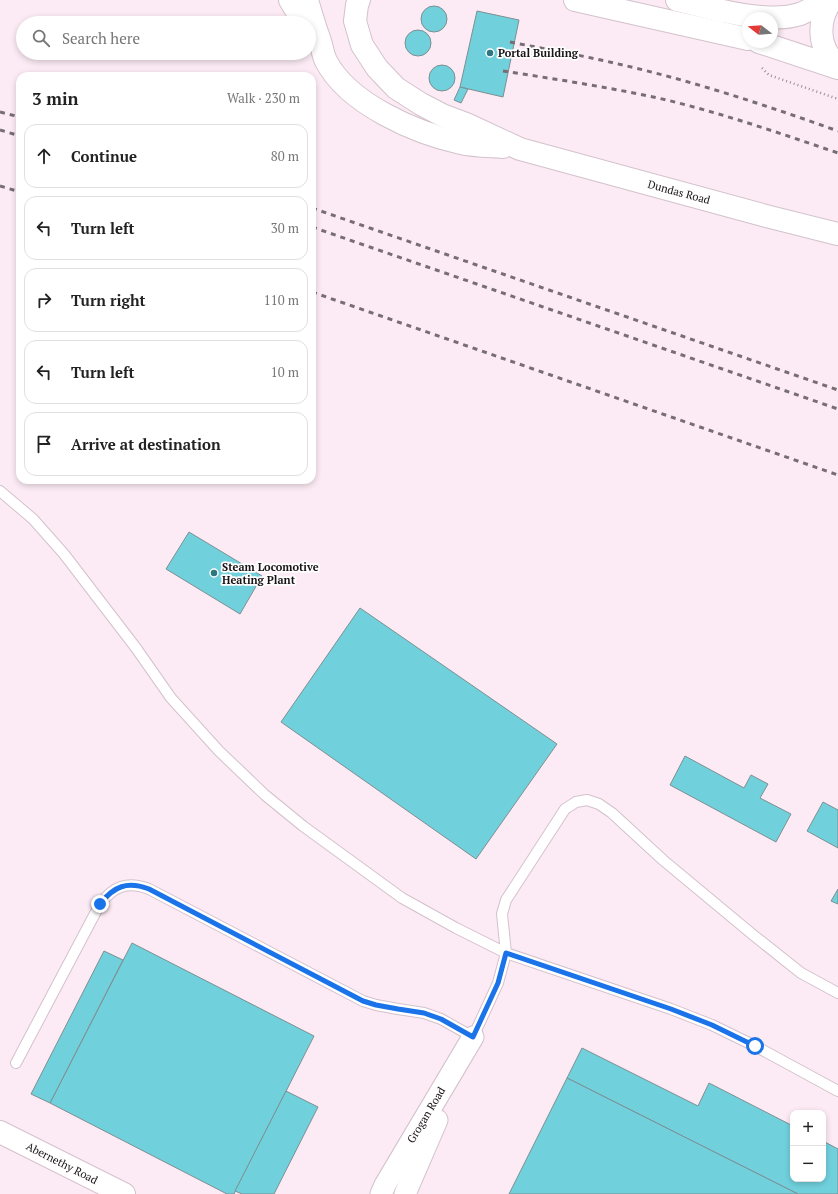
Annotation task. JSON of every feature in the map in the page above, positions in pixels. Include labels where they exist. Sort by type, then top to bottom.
[{"type":"main road","points":[[290,0],[300,16]]},
{"type":"main road","name":"Dundas Road","points":[[307,0],[312,16]]},
{"type":"main road","name":"Dundas Road","points":[[350,0],[357,10],[362,45],[377,68],[396,88],[442,115],[466,124],[520,149]]},
{"type":"main road","points":[[575,0],[742,38]]},
{"type":"main road","points":[[676,0],[729,12],[765,17],[783,17],[800,14],[828,0]]},
{"type":"main road","points":[[832,0],[826,8],[822,22],[821,36],[825,50],[838,65]]},
{"type":"main road","name":"Dundas Road","points":[[316,29],[326,61]]},
{"type":"main road","name":"Dundas Road","points":[[316,44],[337,77],[352,92],[386,115],[415,128],[462,143],[520,149],[766,216],[838,234]]},
{"type":"main road","points":[[776,48],[838,68]]},
{"type":"main road","name":"Abernethy Road","points":[[0,1132],[124,1194]]},
{"type":"street","name":"Grogan Road","points":[[381,1191],[473,1037]]},
{"type":"street","points":[[405,1194],[473,1037]]},
{"type":"lane","points":[[0,491],[33,519],[64,554],[136,648],[171,698],[219,751],[265,795],[303,826],[402,898],[456,928],[506,953],[671,1009],[712,1025],[755,1046],[838,1091]]},
{"type":"lane","points":[[16,1063],[100,904],[108,894],[117,888],[138,884],[363,1001],[390,1008],[424,1013],[441,1019],[473,1037],[498,983],[506,953],[502,914],[506,900],[565,809],[576,802],[587,800],[599,804],[612,814],[663,860],[801,973],[838,992]]},
{"type":"building","points":[[434,6],[443,10],[447,19],[443,28],[434,32],[425,28],[421,19],[425,10]]},
{"type":"building","name":"Portal Building","points":[[477,11],[519,20],[503,97],[460,87]]},
{"type":"building","points":[[418,30],[427,34],[431,43],[427,52],[418,56],[409,52],[405,43],[409,34]]},
{"type":"building","points":[[442,65],[451,69],[455,78],[451,87],[442,91],[433,87],[429,78],[433,69]]},
{"type":"building","points":[[460,87],[468,89],[461,103],[454,100]]},
{"type":"building","name":"Steam Locomotive Heating Plant","points":[[189,532],[262,576],[240,614],[166,569]]},
{"type":"building","points":[[360,608],[557,744],[476,859],[281,722]]},
{"type":"building","points":[[685,756],[744,788],[751,775],[768,784],[760,798],[791,814],[776,842],[670,785]]},
{"type":"building","points":[[823,802],[838,810],[838,848],[807,831]]},
{"type":"building","points":[[838,889],[838,904],[831,901]]},
{"type":"building","points":[[132,943],[314,1036],[234,1194],[227,1194],[50,1103]]},
{"type":"building","points":[[104,951],[123,960],[50,1103],[31,1094]]},
{"type":"building","points":[[582,1048],[698,1106],[709,1083],[790,1124],[790,1182],[826,1182],[826,1143],[838,1149],[838,1194],[798,1194],[567,1078]]},
{"type":"building","points":[[567,1078],[798,1194],[509,1194]]},
{"type":"building","points":[[286,1091],[318,1107],[274,1194],[242,1194],[235,1191]]},
{"type":"railway","points":[[510,42],[601,60],[671,77],[838,131]]},
{"type":"railway","points":[[503,71],[620,90],[658,98],[749,123],[838,153]]},
{"type":"railway","points":[[0,112],[16,116]]},
{"type":"railway","points":[[0,130],[16,135]]},
{"type":"railway","points":[[0,186],[16,191]]},
{"type":"railway","points":[[316,209],[838,390]]},
{"type":"railway","points":[[316,228],[838,409]]},
{"type":"railway","points":[[316,293],[838,475]]},
{"type":"place","name":"Portal Building","points":[[490,53]]},
{"type":"place","name":"Steam Locomotive Heating Plant","points":[[214,573]]},
{"type":"route","points":[[100,904],[108,894],[117,888],[138,884],[363,1001],[376,1005],[424,1013],[441,1019],[473,1037],[498,983],[506,953],[671,1009],[712,1025],[755,1046]]}]
